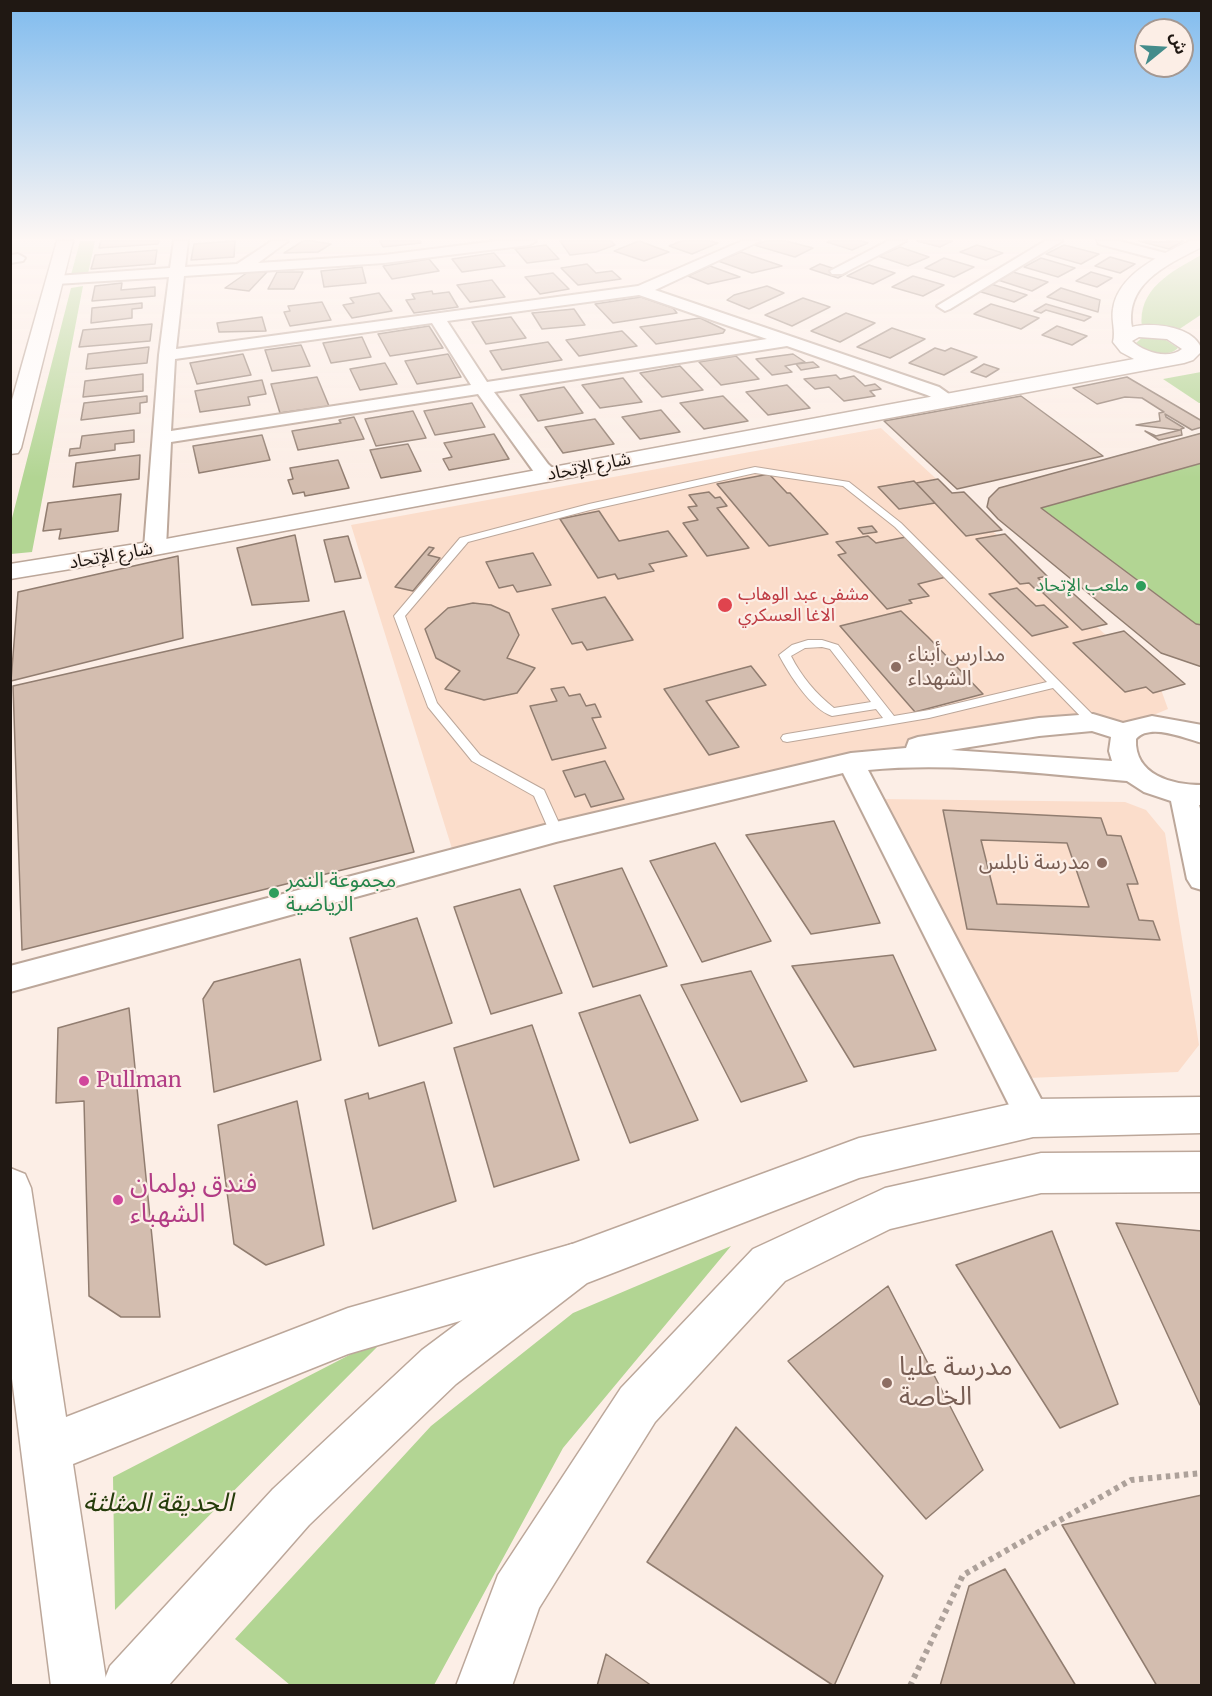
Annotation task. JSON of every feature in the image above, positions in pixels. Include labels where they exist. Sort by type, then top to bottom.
[{"type":"street","points":[[10,382],[28,320]]},
{"type":"street","points":[[10,448],[45,320]]},
{"type":"street","points":[[155,548],[167,355],[172,320]]},
{"type":"street","points":[[167,355],[421,320]]},
{"type":"street","points":[[438,320],[483,388],[541,468],[549,474]]},
{"type":"street","points":[[727,320],[933,391],[947,399]]},
{"type":"street","points":[[1122,320],[1123,339],[1140,354],[1166,359]]},
{"type":"street","points":[[1066,378],[1096,364],[1123,339],[1148,331],[1193,340]]},
{"type":"street","name":"شارع الإتحاد","points":[[10,572],[155,548],[947,399],[1182,358],[1193,340]]},
{"type":"street","points":[[161,438],[788,341]]},
{"type":"street","points":[[10,582],[103,557]]},
{"type":"street","points":[[1202,710],[1164,723],[1149,724],[1127,733],[1122,741],[1122,751],[1134,772],[1148,782],[1192,795],[1202,879]]},
{"type":"street","points":[[10,979],[556,832],[921,746],[977,735],[1093,722],[1127,733]]},
{"type":"street","points":[[1164,723],[1202,734]]},
{"type":"street","points":[[859,761],[941,758],[1134,772]]},
{"type":"street","points":[[859,761],[1033,1118]]},
{"type":"street","points":[[46,1450],[348,1331],[572,1266],[859,1158],[1033,1118],[1202,1115]]},
{"type":"street","points":[[484,1686],[518,1594],[638,1405],[769,1265],[885,1209],[1041,1173],[1202,1172]]},
{"type":"street","points":[[10,1188],[79,1686]]},
{"type":"street","points":[[130,1686],[291,1507],[439,1367],[572,1266]]},
{"type":"lane","points":[[556,832],[539,792],[476,758],[432,704],[399,616],[464,540],[589,507],[755,470],[846,484],[898,525],[1093,722]]},
{"type":"lane","points":[[879,705],[832,712],[824,706],[785,655],[790,649],[810,643],[823,642],[834,647],[891,720]]},
{"type":"lane","points":[[787,738],[891,720],[1056,684]]},
{"type":"path","points":[[910,1686],[963,1575],[1131,1480],[1202,1473]]},
{"type":"shaded area","name":"مشفى عبد الوهاب الاغا العسكري","points":[[881,428],[1159,684],[1168,709],[1127,726],[913,747],[454,855],[351,525]]},
{"type":"shaded area","points":[[879,799],[1125,802],[1146,810],[1165,833],[1199,1045],[1178,1072],[1028,1078]]},
{"type":"green space","points":[[63,320],[76,320],[32,552],[11,554],[11,522]]},
{"type":"green space","points":[[1142,320],[1193,320],[1175,332],[1142,328]]},
{"type":"green space","points":[[1143,337],[1163,338],[1178,348],[1169,353],[1151,352],[1136,343]]},
{"type":"green space","points":[[1201,372],[1201,403],[1163,379]]},
{"type":"green space","name":"ملعب الإتحاد","points":[[1201,433],[1201,667],[1161,653],[998,519],[987,507],[989,498],[999,488]]},
{"type":"green space","points":[[731,1246],[563,1448],[434,1685],[290,1685],[235,1639],[431,1426],[573,1313]]},
{"type":"green space","name":"الحديقة المثلثة","points":[[390,1334],[115,1610],[113,1477]]},
{"type":"building","points":[[91,320],[114,320],[91,323]]},
{"type":"building","points":[[263,320],[266,331],[219,332],[217,323]]},
{"type":"building","points":[[287,320],[330,320],[290,326]]},
{"type":"building","points":[[513,320],[526,338],[486,344],[472,322]]},
{"type":"building","points":[[536,320],[582,320],[585,325],[542,329]]},
{"type":"building","points":[[610,320],[631,320],[613,323]]},
{"type":"building","points":[[686,320],[704,320],[725,330],[723,333],[656,344],[640,327]]},
{"type":"building","points":[[778,320],[804,320],[792,326]]},
{"type":"building","points":[[832,320],[867,320],[875,323],[840,342],[811,331]]},
{"type":"building","points":[[993,320],[1035,320],[1021,329]]},
{"type":"building","points":[[152,324],[150,341],[79,347],[83,330]]},
{"type":"building","points":[[429,326],[443,348],[390,356],[378,334]]},
{"type":"building","points":[[1057,326],[1087,336],[1072,345],[1042,335]]},
{"type":"building","points":[[892,328],[925,339],[890,358],[857,347]]},
{"type":"building","points":[[622,331],[637,346],[579,356],[566,340]]},
{"type":"building","points":[[362,337],[371,357],[331,363],[323,343]]},
{"type":"building","points":[[548,342],[562,360],[502,370],[490,351]]},
{"type":"building","points":[[301,345],[310,366],[272,371],[265,350]]},
{"type":"building","points":[[149,347],[147,363],[86,369],[88,354]]},
{"type":"building","points":[[935,348],[945,351],[951,348],[977,357],[944,375],[909,363]]},
{"type":"building","points":[[243,354],[251,375],[197,384],[190,363]]},
{"type":"building","points":[[448,354],[461,377],[417,384],[405,361]]},
{"type":"building","points":[[793,354],[805,362],[785,366],[792,372],[772,375],[756,359]]},
{"type":"building","points":[[736,356],[759,379],[721,385],[699,362]]},
{"type":"building","points":[[813,362],[819,367],[801,370],[796,364]]},
{"type":"building","points":[[385,363],[397,384],[360,390],[350,369]]},
{"type":"building","points":[[984,364],[999,369],[986,377],[971,372]]},
{"type":"building","points":[[680,366],[703,390],[662,397],[640,373]]},
{"type":"building","points":[[143,374],[143,391],[83,397],[85,381]]},
{"type":"building","points":[[836,375],[840,379],[854,376],[865,386],[875,384],[881,389],[870,391],[875,396],[844,401],[829,387],[815,389],[804,379]]},
{"type":"building","points":[[317,377],[329,406],[280,413],[271,384]]},
{"type":"building","points":[[1127,377],[1202,421],[1202,427],[1192,430],[1165,414],[1166,417],[1184,428],[1181,429],[1182,435],[1159,440],[1145,431],[1156,436],[1180,430],[1136,425],[1160,421],[1159,413],[1164,412],[1142,398],[1125,397],[1097,404],[1073,388]]},
{"type":"building","points":[[623,378],[642,402],[600,408],[582,385]]},
{"type":"building","points":[[262,380],[266,394],[248,397],[250,405],[200,412],[195,391]]},
{"type":"building","points":[[787,385],[810,408],[768,415],[746,392]]},
{"type":"building","points":[[564,387],[583,413],[538,421],[520,395]]},
{"type":"building","points":[[147,396],[147,402],[140,403],[140,413],[81,420],[84,403]]},
{"type":"building","points":[[723,396],[748,421],[704,429],[680,403]]},
{"type":"building","points":[[1021,396],[1103,456],[957,489],[884,421]]},
{"type":"building","points":[[472,403],[485,427],[435,435],[424,411]]},
{"type":"building","points":[[661,410],[680,432],[640,439],[622,417]]},
{"type":"building","points":[[413,411],[426,438],[376,446],[365,419]]},
{"type":"building","points":[[354,417],[364,439],[298,450],[292,431],[341,423],[339,420]]},
{"type":"building","points":[[595,419],[614,444],[563,453],[545,427]]},
{"type":"building","points":[[134,430],[134,442],[115,444],[115,450],[69,456],[70,449],[80,448],[82,436]]},
{"type":"building","points":[[1202,433],[1202,463],[1041,508],[1196,624],[1202,625],[1202,667],[1161,653],[998,519],[987,507],[989,498],[999,488]]},
{"type":"building","points":[[494,434],[509,459],[449,470],[443,459],[452,457],[444,443]]},
{"type":"building","points":[[262,435],[270,460],[199,473],[193,446]]},
{"type":"building","points":[[408,444],[421,471],[381,478],[370,450]]},
{"type":"building","points":[[140,455],[139,479],[73,487],[76,463]]},
{"type":"building","points":[[338,460],[349,488],[305,496],[304,492],[293,494],[288,480],[293,479],[290,468]]},
{"type":"building","points":[[769,474],[828,534],[769,546],[717,484]]},
{"type":"building","points":[[938,479],[952,493],[964,492],[1002,530],[966,536],[916,483]]},
{"type":"building","points":[[914,481],[935,503],[899,509],[878,487]]},
{"type":"building","points":[[709,492],[715,498],[720,497],[727,506],[717,508],[749,548],[707,556],[683,523],[698,520],[688,507],[697,506],[689,495]]},
{"type":"building","points":[[121,494],[118,531],[59,539],[61,529],[43,531],[48,503]]},
{"type":"building","points":[[599,511],[619,541],[668,531],[687,556],[649,564],[654,571],[618,579],[615,574],[598,578],[560,519]]},
{"type":"building","points":[[872,526],[877,532],[863,534],[858,528]]},
{"type":"building","points":[[1005,534],[1047,576],[1038,578],[1047,587],[1035,589],[1029,583],[1020,584],[976,539]]},
{"type":"building","points":[[295,535],[309,601],[252,605],[237,548]]},
{"type":"building","points":[[348,536],[361,578],[335,582],[324,540]]},
{"type":"building","points":[[868,536],[876,543],[906,537],[946,577],[918,584],[929,596],[909,600],[912,603],[887,609],[838,555],[846,553],[836,542]]},
{"type":"building","points":[[429,547],[434,548],[428,555],[440,558],[413,591],[395,587]]},
{"type":"building","points":[[533,553],[551,585],[517,592],[513,585],[499,588],[486,562]]},
{"type":"building","points":[[178,556],[183,638],[11,681],[18,592]]},
{"type":"building","points":[[1066,587],[1107,624],[1082,630],[1042,592]]},
{"type":"building","points":[[1017,588],[1036,606],[1044,605],[1068,627],[1032,636],[989,594]]},
{"type":"building","points":[[605,597],[633,640],[587,650],[582,642],[572,644],[552,609]]},
{"type":"building","points":[[473,603],[491,605],[509,613],[519,635],[507,658],[535,668],[517,693],[484,700],[445,689],[460,671],[436,658],[425,629],[448,608]]},
{"type":"building","points":[[344,611],[414,852],[22,950],[13,686]]},
{"type":"building","points":[[901,611],[983,694],[915,712],[840,626]]},
{"type":"building","points":[[1124,631],[1185,684],[1153,693],[1146,687],[1125,692],[1073,643]]},
{"type":"building","points":[[751,666],[766,685],[706,701],[739,747],[709,755],[664,689]]},
{"type":"building","points":[[564,687],[569,696],[580,694],[586,706],[595,704],[601,717],[592,718],[606,748],[552,760],[530,706],[557,701],[551,689]]},
{"type":"building","points":[[605,761],[624,799],[591,807],[585,794],[575,797],[563,771]]},
{"type":"building","name":"مدرسة نابلس","points":[[943,810],[1101,818],[1107,835],[1121,836],[1138,884],[1127,884],[1139,920],[1153,921],[1160,940],[967,929]],"holes":[[[981,840],[1067,843],[1089,907],[997,904]]]},
{"type":"building","points":[[834,821],[880,923],[811,934],[746,835]]},
{"type":"building","points":[[715,843],[771,941],[702,962],[650,861]]},
{"type":"building","points":[[622,868],[667,966],[593,987],[554,886]]},
{"type":"building","points":[[520,889],[562,993],[491,1014],[454,907]]},
{"type":"building","points":[[417,918],[452,1023],[379,1046],[350,938]]},
{"type":"building","points":[[893,955],[936,1050],[854,1067],[792,966]]},
{"type":"building","points":[[300,959],[321,1060],[214,1092],[203,999],[214,982]]},
{"type":"building","points":[[751,971],[807,1081],[741,1102],[681,985]]},
{"type":"building","points":[[640,995],[698,1120],[630,1143],[579,1013]]},
{"type":"building","name":"فندق بولمان الشهباء","points":[[129,1008],[160,1317],[121,1317],[89,1296],[84,1101],[56,1103],[58,1028]]},
{"type":"building","points":[[532,1025],[579,1160],[494,1187],[454,1048]]},
{"type":"building","points":[[424,1082],[456,1201],[373,1229],[345,1100],[368,1093],[369,1099]]},
{"type":"building","points":[[297,1101],[324,1245],[266,1265],[234,1244],[218,1125]]},
{"type":"building","points":[[1116,1223],[1202,1231],[1202,1405],[1200,1405]]},
{"type":"building","points":[[1052,1231],[1118,1404],[1060,1428],[956,1265]]},
{"type":"building","points":[[888,1286],[983,1470],[926,1519],[788,1361]]},
{"type":"building","points":[[736,1427],[883,1576],[834,1686],[647,1562]]},
{"type":"building","points":[[1202,1495],[1202,1686],[1157,1686],[1062,1525]]},
{"type":"building","points":[[1005,1569],[1076,1686],[940,1686],[969,1586]]},
{"type":"building","points":[[606,1654],[652,1686],[597,1686]]},
{"type":"place","name":"ملعب الإتحاد","points":[[1141,586]]},
{"type":"place","name":"مشفى عبد الوهاب الاغا العسكري","points":[[725,605]]},
{"type":"place","name":"مدارس أبناء الشهداء","points":[[896,667]]},
{"type":"place","name":"مدرسة نابلس","points":[[1102,863]]},
{"type":"place","name":"مجموعة النمر الرياضية","points":[[274,893]]},
{"type":"place","name":"Pullman","points":[[84,1081]]},
{"type":"place","name":"فندق بولمان الشهباء","points":[[118,1200]]},
{"type":"place","name":"مدرسة عليا الخاصة","points":[[887,1383]]}]
